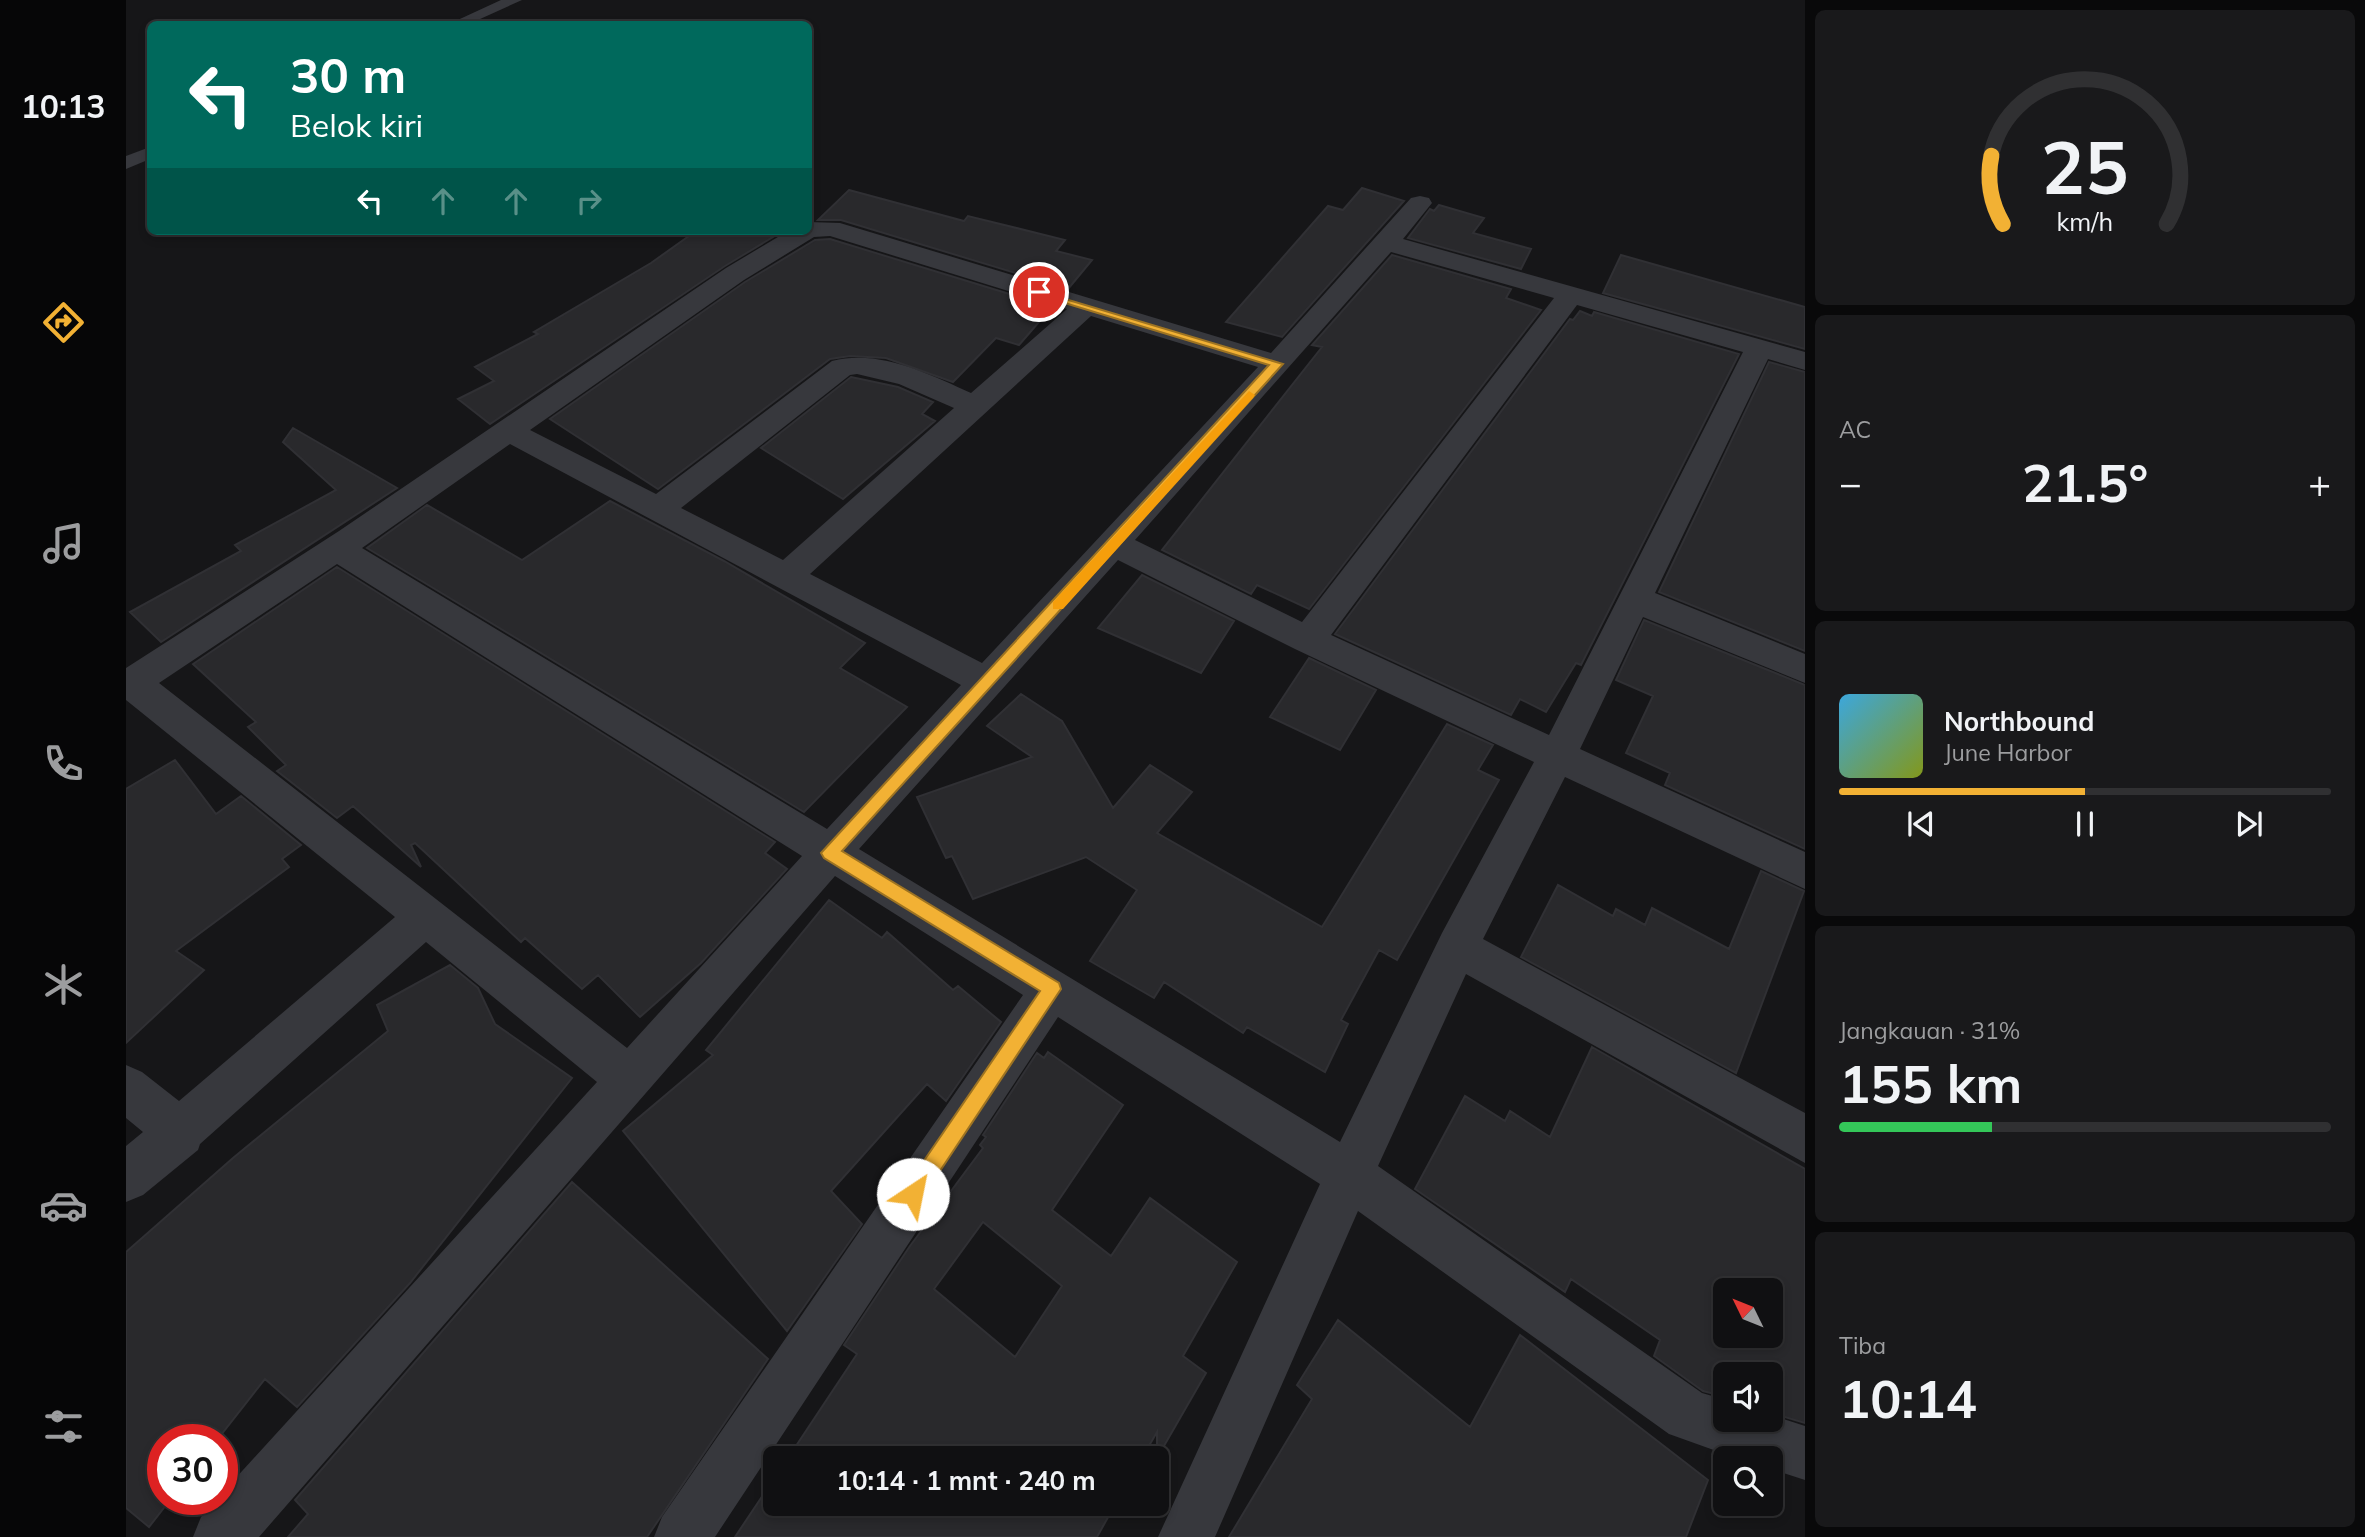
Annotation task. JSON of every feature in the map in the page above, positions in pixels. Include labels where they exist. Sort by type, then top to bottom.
[{"type":"street","points":[[220,1537],[830,853],[1114,544],[1420,203]]},
{"type":"street","points":[[812,230],[831,228],[1277,364]]},
{"type":"street","points":[[628,1078],[427,915],[129,684],[337,548],[735,274],[800,235]]},
{"type":"street","points":[[1386,242],[1805,361]]},
{"type":"street","points":[[1308,640],[1570,295]]},
{"type":"street","points":[[785,578],[1085,307]]},
{"type":"street","points":[[1186,1537],[1349,1175],[1457,947],[1557,757],[1759,348]]},
{"type":"street","points":[[657,510],[842,367],[852,364],[873,366],[975,406]]},
{"type":"street","points":[[507,430],[988,682]]},
{"type":"street","points":[[1114,544],[1308,640],[1805,871]]},
{"type":"street","points":[[337,548],[1349,1175],[1688,1415],[1805,1453]]},
{"type":"street","points":[[1635,599],[1805,669]]},
{"type":"street","points":[[126,1178],[181,1133],[427,915]]},
{"type":"street","points":[[1457,947],[1805,1139]]},
{"type":"street","points":[[682,1537],[1052,989]]},
{"type":"street","points":[[126,1088],[181,1133]]},
{"type":"lane","points":[[464,21],[514,0]]},
{"type":"lane","points":[[126,163],[147,154]]},
{"type":"building","points":[[1362,188],[1404,201],[1282,337],[1226,322],[1328,206],[1343,210]]},
{"type":"building","points":[[849,190],[964,221],[968,216],[1065,240],[1056,251],[1092,260],[1068,289],[841,220],[818,220]]},
{"type":"building","points":[[1439,205],[1484,218],[1473,233],[1531,249],[1521,269],[1408,238],[1430,209],[1434,211]]},
{"type":"building","points":[[690,235],[776,235],[725,266],[490,424],[458,399],[494,381],[475,367],[538,334],[534,332],[651,263]]},
{"type":"building","points":[[830,239],[1052,307],[1019,345],[996,338],[953,382],[886,358],[850,356],[830,359],[658,489],[550,419],[745,282],[815,240]]},
{"type":"building","points":[[1392,255],[1511,289],[1506,298],[1541,310],[1309,609],[1257,585],[1251,594],[1162,550],[1322,347],[1312,345]]},
{"type":"building","points":[[1621,255],[1805,307],[1805,349],[1603,293]]},
{"type":"building","points":[[1580,311],[1592,316],[1594,312],[1739,354],[1581,665],[1576,663],[1546,712],[1520,699],[1511,715],[1335,634],[1570,319],[1573,320]]},
{"type":"building","points":[[1769,362],[1805,372],[1805,651],[1659,592]]},
{"type":"building","points":[[851,377],[898,387],[933,402],[922,414],[935,421],[843,499],[761,448]]},
{"type":"building","points":[[293,428],[397,488],[161,642],[130,612],[241,551],[235,545],[336,490],[283,442]]},
{"type":"building","points":[[610,501],[724,561],[865,643],[840,668],[907,707],[804,812],[367,548],[427,505],[522,560]]},
{"type":"building","points":[[337,567],[775,842],[765,853],[787,869],[701,963],[640,1017],[598,975],[582,989],[525,938],[521,942],[415,843],[411,845],[421,867],[353,806],[337,818],[277,771],[286,765],[248,727],[256,722],[193,664]]},
{"type":"building","points":[[1142,575],[1234,621],[1201,673],[1098,628]]},
{"type":"building","points":[[1644,620],[1805,685],[1805,849],[1665,785],[1670,773],[1626,753],[1653,696],[1616,680]]},
{"type":"building","points":[[1309,658],[1376,690],[1340,750],[1270,717]]},
{"type":"building","points":[[1021,694],[1062,721],[1113,808],[1150,765],[1192,792],[1157,833],[1322,927],[1447,724],[1493,745],[1478,770],[1499,780],[1397,960],[1379,950],[1341,1020],[1348,1024],[1325,1072],[1247,1027],[1243,1033],[1164,982],[1154,998],[1090,961],[1137,890],[1086,857],[973,899],[952,856],[946,858],[917,797],[1032,757],[987,726]]},
{"type":"building","points":[[175,760],[216,814],[241,796],[301,845],[282,859],[289,867],[176,951],[204,970],[126,1043],[126,789]]},
{"type":"building","points":[[1761,871],[1804,891],[1736,1073],[1521,957],[1558,885],[1613,916],[1616,909],[1645,925],[1652,908],[1729,949]]},
{"type":"building","points":[[829,900],[882,938],[887,932],[953,990],[958,986],[1001,1022],[946,1101],[927,1084],[831,1191],[862,1224],[787,1331],[623,1131],[713,1055],[706,1050]]},
{"type":"building","points":[[450,965],[478,988],[495,1024],[572,1078],[410,1283],[297,1407],[265,1379],[230,1424],[147,1424],[147,1515],[158,1515],[149,1527],[126,1508],[126,1252],[233,1158],[388,1031],[377,1005]]},
{"type":"building","points":[[1592,1047],[1805,1169],[1805,1423],[1783,1417],[1783,1362],[1713,1362],[1713,1394],[1703,1391],[1654,1356],[1660,1340],[1571,1279],[1565,1292],[1415,1189],[1465,1096],[1505,1121],[1510,1111],[1550,1137]]},
{"type":"building","points":[[1048,1052],[1123,1105],[1052,1210],[1111,1256],[1150,1198],[1237,1262],[1183,1356],[1206,1373],[1164,1446],[1157,1446],[1157,1432],[1149,1446],[796,1446],[857,1354],[844,1345],[910,1246],[983,1148],[980,1145],[986,1137],[983,1135],[1037,1053],[1044,1058]],"holes":[[[983,1222],[1062,1286],[1015,1357],[934,1289]]]},
{"type":"building","points":[[572,1182],[768,1359],[647,1537],[288,1537],[308,1514],[295,1500]]},
{"type":"building","points":[[1338,1320],[1470,1427],[1520,1335],[1708,1480],[1686,1537],[1229,1537],[1312,1399],[1297,1385]]},
{"type":"building","points":[[763,1495],[763,1516],[1109,1516],[1097,1537],[735,1537]]},
{"type":"slow traffic","points":[[1058,606],[1249,395]]},
{"type":"route","points":[[913,1194],[1052,989],[830,853],[1277,364],[1039,292]]}]
